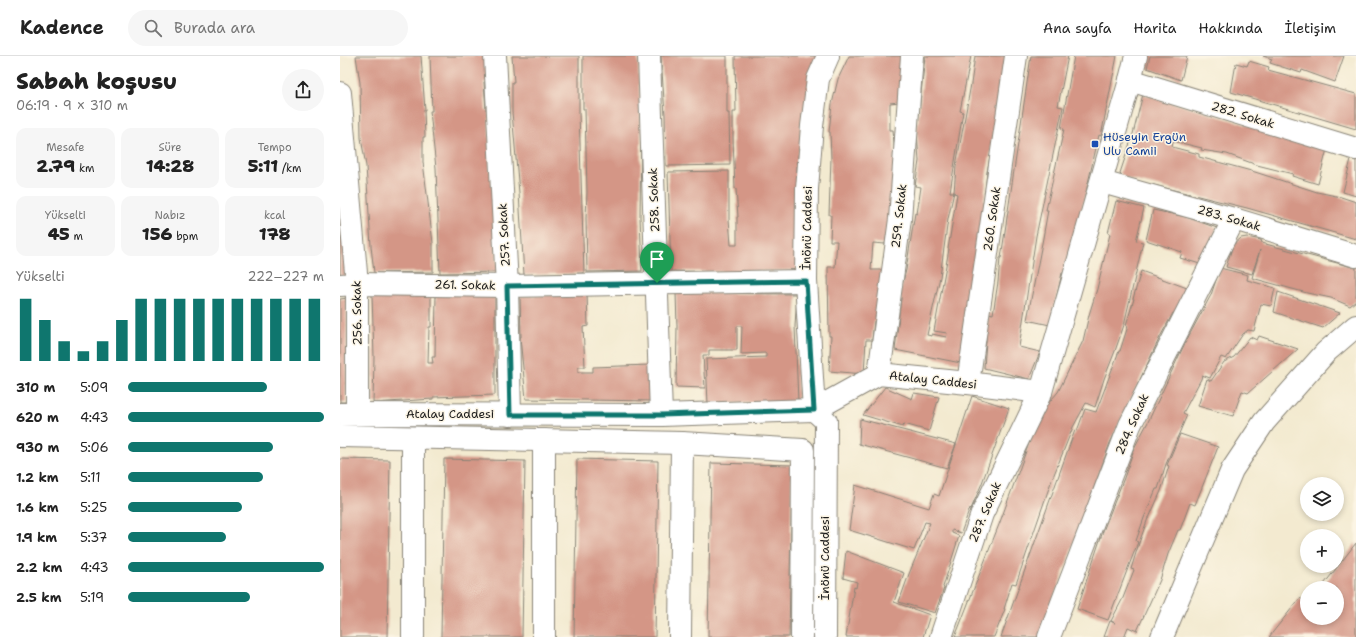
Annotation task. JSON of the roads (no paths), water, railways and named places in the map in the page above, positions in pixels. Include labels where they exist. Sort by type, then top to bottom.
[{"type":"street","name":"257. Sokak","points":[[495,56],[507,286],[510,415]]},
{"type":"street","name":"258. Sokak","points":[[649,56],[661,415]]},
{"type":"street","name":"İnönü Caddesi","points":[[825,637],[826,421],[814,410],[806,281],[807,189],[812,126],[818,78],[828,56]]},
{"type":"street","name":"259. Sokak","points":[[879,374],[900,219],[912,56]]},
{"type":"street","name":"260. Sokak","points":[[968,383],[1016,56]]},
{"type":"street","points":[[1041,392],[1102,182],[1136,56]]},
{"type":"street","name":"282. Sokak","points":[[1130,80],[1356,149]]},
{"type":"street","name":"256. Sokak","points":[[340,93],[348,285],[349,414]]},
{"type":"street","name":"283. Sokak","points":[[1102,182],[1234,219],[1356,256]]},
{"type":"street","name":"284. Sokak","points":[[1049,637],[1130,425],[1234,219]]},
{"type":"street","name":"261. Sokak","points":[[348,285],[507,286],[806,281]]},
{"type":"street","points":[[1162,637],[1232,470],[1264,422],[1326,352],[1356,326]]},
{"type":"street","name":"Atalay Caddesi","points":[[349,414],[661,415],[814,410],[879,374],[1041,392]]},
{"type":"street","name":"287. Sokak","points":[[941,637],[982,514],[1041,392]]},
{"type":"street","points":[[340,436],[682,443],[803,450],[802,637]]},
{"type":"street","points":[[413,438],[413,637]]},
{"type":"street","points":[[544,440],[544,637]]},
{"type":"street","points":[[680,637],[682,443]]},
{"type":"place","name":"Hüseyin Ergün Ulu Camii","points":[[1095,144]]}]
